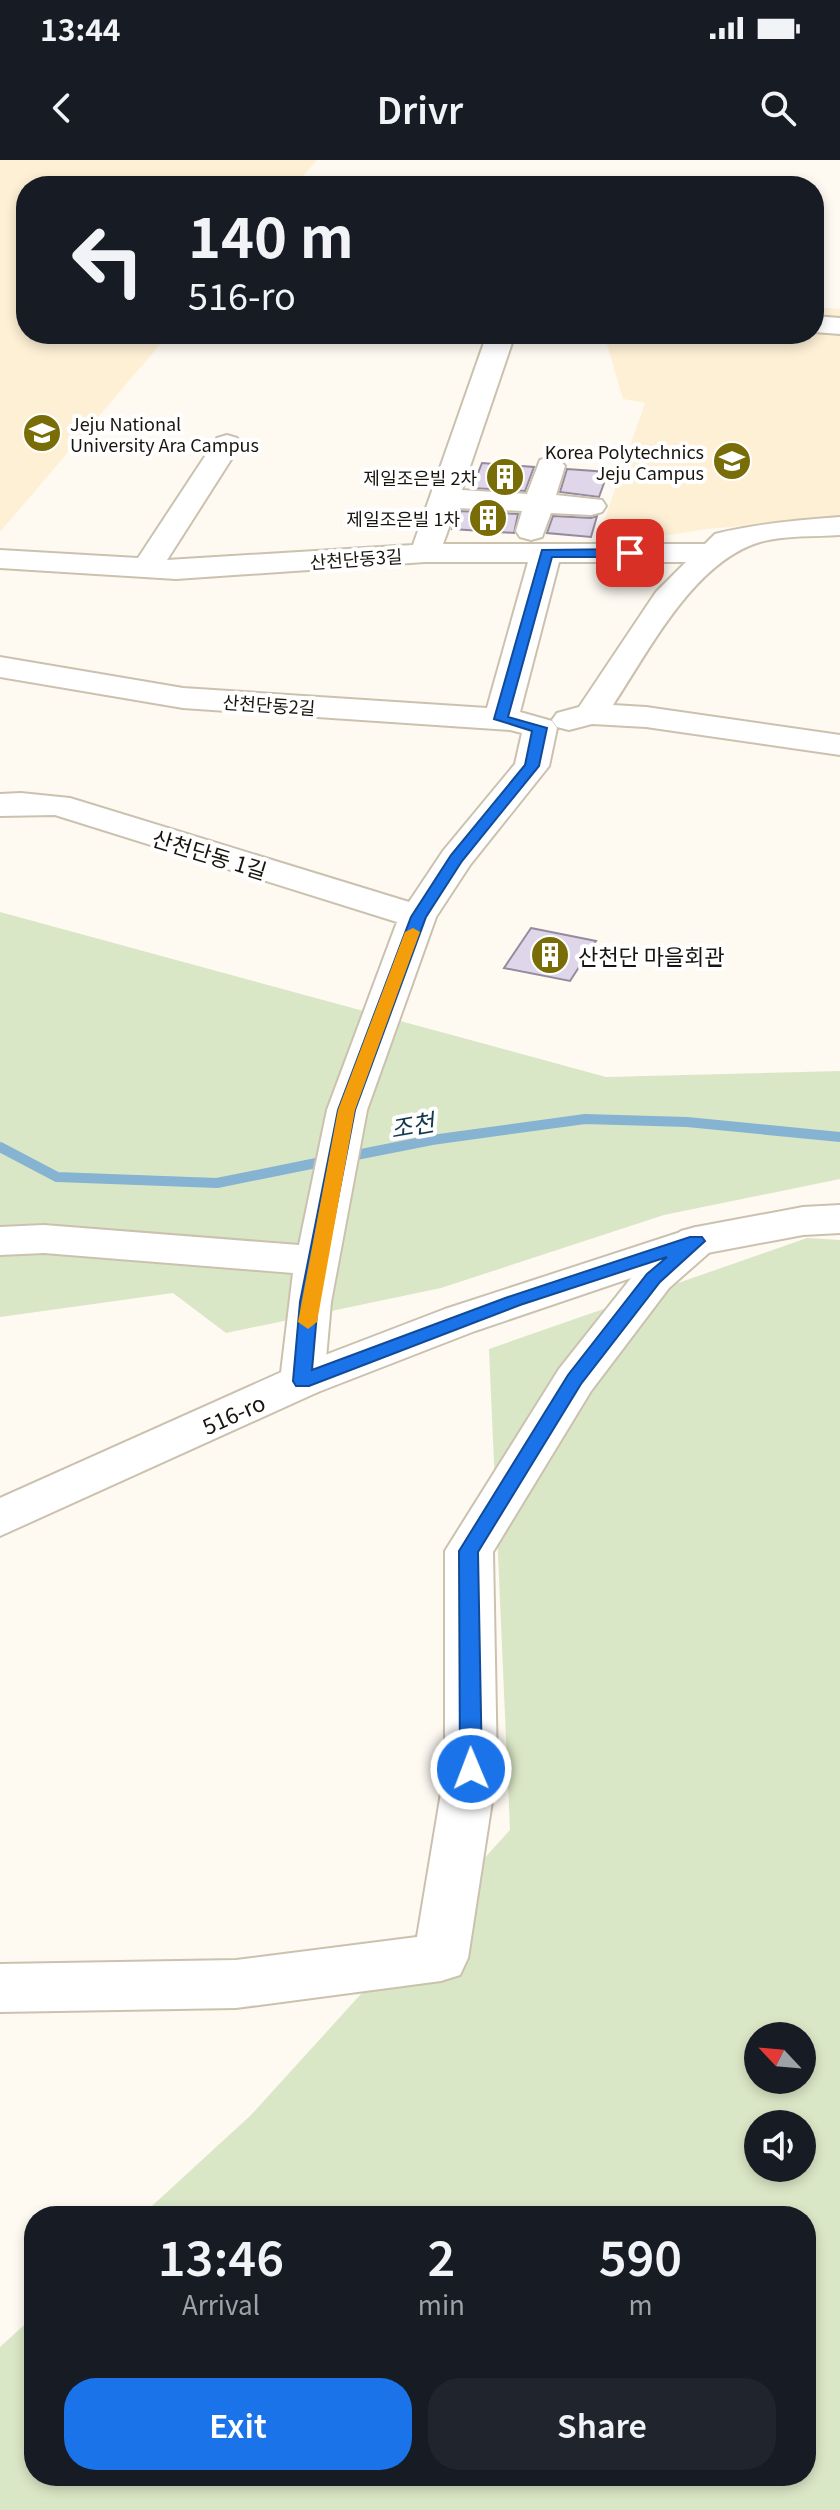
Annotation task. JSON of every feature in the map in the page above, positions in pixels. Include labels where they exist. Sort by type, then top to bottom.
[{"type":"street","points":[[425,553],[497,344]]},
{"type":"street","points":[[147,568],[227,444]]},
{"type":"street","points":[[501,719],[535,553],[539,503],[550,466]]},
{"type":"street","points":[[443,498],[591,506]]},
{"type":"street","points":[[591,714],[667,599],[737,529],[749,521],[779,515],[840,510]]},
{"type":"street","points":[[713,553],[754,533],[840,526]]},
{"type":"street","name":"산천단동3길","points":[[0,559],[176,570],[425,553],[713,553]]},
{"type":"street","name":"산천단동2길","points":[[0,667],[183,698],[501,719],[540,728]]},
{"type":"street","points":[[302,1381],[309,1302],[347,1110],[418,917],[456,859],[532,766],[540,728],[591,714],[646,717],[840,745]]},
{"type":"street","name":"산천단동 1길","points":[[0,805],[58,805],[418,917]]},
{"type":"street","name":"516-ro","points":[[0,1518],[302,1381],[514,1301],[696,1241],[788,1223],[840,1219]]},
{"type":"street","points":[[0,1241],[44,1239],[317,1261]]},
{"type":"street","points":[[0,1988],[236,1984],[441,1958],[471,1769],[469,1551],[575,1380],[654,1278],[696,1241]]},
{"type":"shaded area","name":"Jeju National University Ara Campus","points":[[0,160],[317,160],[303,176],[16,176],[16,344],[160,344],[0,532]]},
{"type":"shaded area","name":"Korea Polytechnics Jeju Campus","points":[[824,308],[840,309],[840,518],[707,529],[644,539],[602,527],[645,403],[623,399],[607,344],[824,344]]},
{"type":"green space","points":[[0,912],[606,1077],[840,1071],[840,1179],[664,1215],[441,1288],[226,1333],[173,1293],[0,1317]]},
{"type":"green space","points":[[807,1238],[840,1240],[840,2510],[0,2510],[0,2347],[24,2325],[24,2486],[816,2486],[816,2206],[152,2206],[251,2115],[510,1830],[489,1349]]},
{"type":"building","name":"제일조은빌 2차","points":[[482,463],[534,467],[525,491],[472,488]]},
{"type":"building","points":[[567,469],[608,472],[599,497],[560,492]]},
{"type":"building","name":"제일조은빌 1차","points":[[458,511],[518,514],[514,533],[452,529]]},
{"type":"building","points":[[553,516],[597,516],[591,537],[547,533]]},
{"type":"building","name":"산천단 마을회관","points":[[531,928],[596,941],[570,981],[504,968]]},
{"type":"waterway","name":"조천","points":[[346,1157],[432,1140],[585,1119],[687,1122],[840,1137]]},
{"type":"waterway","name":"조천","points":[[0,1147],[57,1177],[217,1183],[326,1161]]},
{"type":"slow traffic","points":[[308,1322],[309,1302],[347,1110],[413,932]]},
{"type":"place","name":"Jeju National University Ara Campus","points":[[42,433]]},
{"type":"place","name":"Korea Polytechnics Jeju Campus","points":[[732,461]]},
{"type":"place","name":"제일조은빌 2차","points":[[505,477]]},
{"type":"place","name":"제일조은빌 1차","points":[[488,518]]},
{"type":"place","name":"산천단 마을회관","points":[[550,955]]},
{"type":"route","points":[[471,1769],[469,1551],[575,1380],[654,1278],[696,1241],[460,1320],[302,1381],[309,1302],[347,1110],[418,917],[456,859],[532,766],[540,728],[501,719],[546,553],[630,553]]}]
